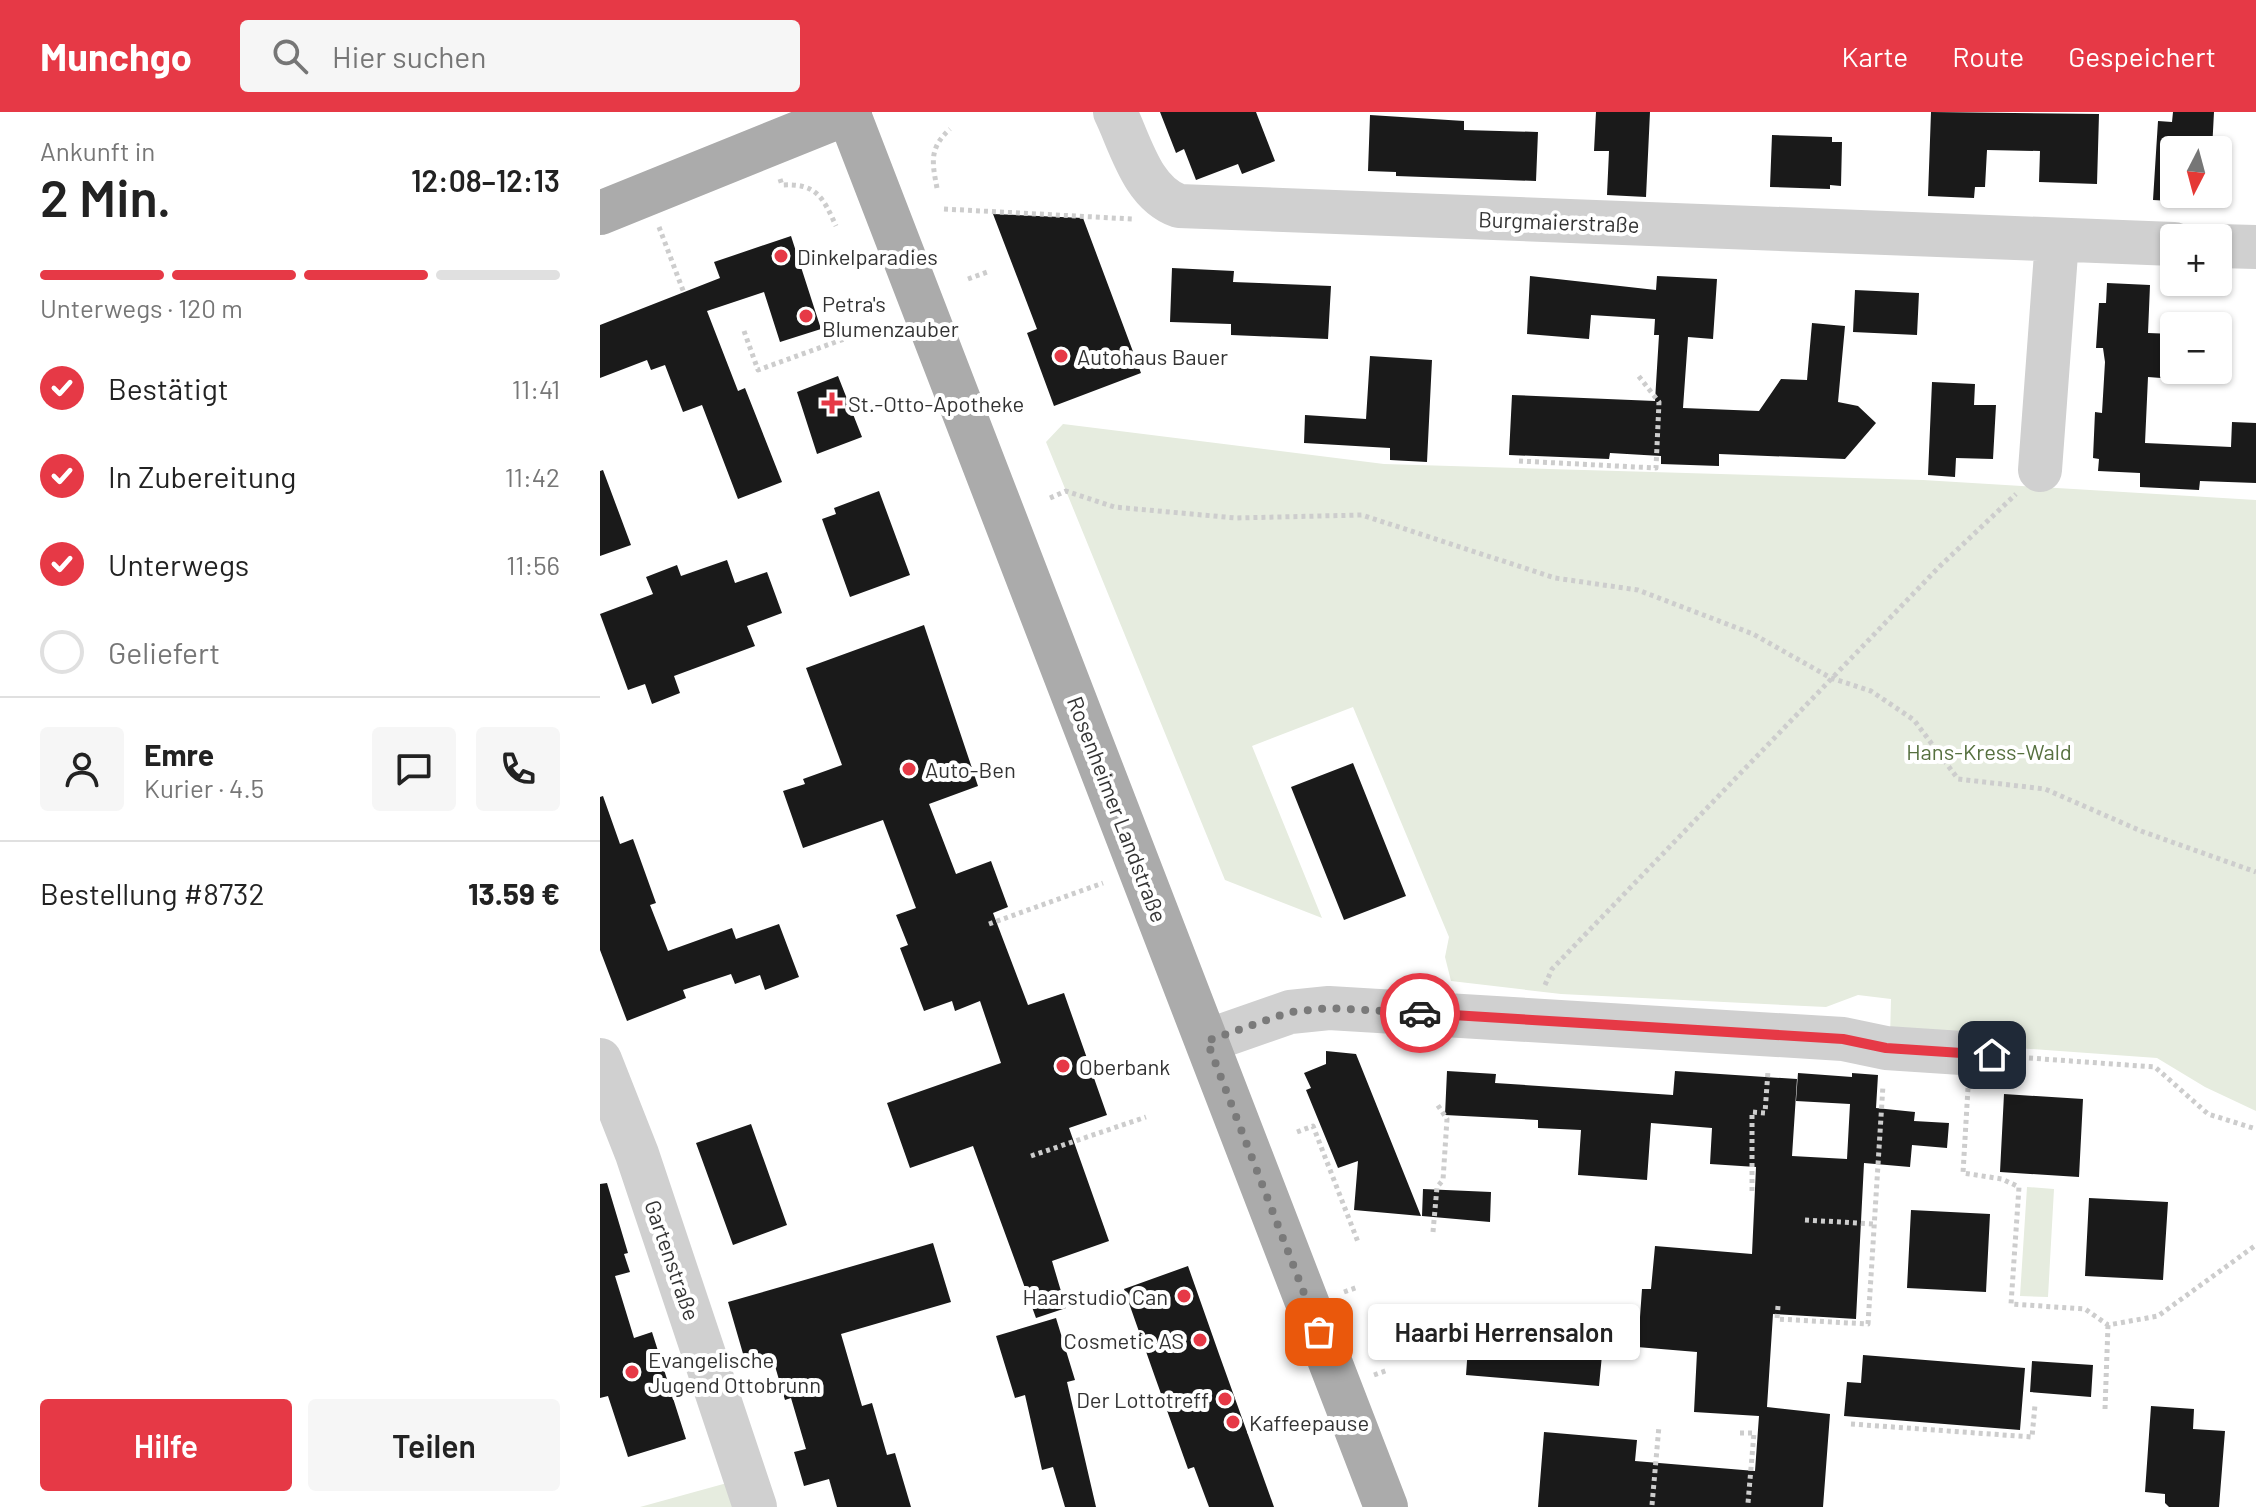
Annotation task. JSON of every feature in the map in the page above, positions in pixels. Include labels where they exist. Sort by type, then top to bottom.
[{"type":"main road","points":[[600,213],[849,112]]},
{"type":"main road","name":"Rosenheimer Landstraße","points":[[849,112],[1386,1507]]},
{"type":"street","name":"Burgmaierstraße","points":[[1115,112],[1151,187],[1162,200],[1179,206],[2160,244]]},
{"type":"street","points":[[2040,470],[2057,240]]},
{"type":"street","points":[[2232,246],[2256,247]]},
{"type":"street","points":[[1207,1041],[1290,1012],[1329,1008],[1843,1039],[1886,1048],[1981,1055]]},
{"type":"street","name":"Gartenstraße","points":[[600,1060],[637,1154],[755,1507]]},
{"type":"path","points":[[937,188],[931,157],[935,146],[950,129]]},
{"type":"path","points":[[782,185],[812,187],[823,195],[836,226]]},
{"type":"path","points":[[647,194],[684,293]]},
{"type":"path","points":[[944,209],[1141,220]]},
{"type":"path","points":[[968,279],[990,271]]},
{"type":"path","points":[[744,331],[758,370],[880,326]]},
{"type":"path","points":[[1519,461],[1656,468],[1659,402],[1637,374]]},
{"type":"path","points":[[1531,1019],[1552,969],[1831,678],[2040,470]]},
{"type":"path","points":[[1050,498],[1066,491],[1114,507],[1236,518],[1362,515],[1555,578],[1638,590],[1753,634],[1831,678],[1871,691],[1914,720],[1958,779],[2045,789],[2141,831],[2256,872]]},
{"type":"path","points":[[989,924],[1103,883]]},
{"type":"path","points":[[1752,1191],[1752,1112],[1765,1113],[1770,1034]]},
{"type":"path","points":[[1778,1306],[1777,1319],[1868,1324],[1886,1048]]},
{"type":"path","points":[[2256,1129],[2208,1114],[2155,1067],[1981,1055],[1963,1173],[2002,1179],[2019,1187],[2011,1304],[2085,1309],[2108,1325],[2158,1316],[2256,1245]]},
{"type":"path","points":[[1433,1232],[1437,1187],[1443,1180],[1447,1119],[1437,1104]]},
{"type":"path","points":[[1031,1156],[1146,1117]]},
{"type":"path","points":[[1297,1132],[1313,1126],[1358,1242]]},
{"type":"path","points":[[1805,1220],[1875,1224]]},
{"type":"path","points":[[1375,1334],[1401,1325]]},
{"type":"path","points":[[2105,1409],[2108,1325]]},
{"type":"path","points":[[1851,1424],[2032,1437],[2035,1405]]},
{"type":"path","points":[[1652,1505],[1659,1426]]},
{"type":"path","points":[[1740,1433],[1754,1433],[1748,1503]]},
{"type":"green space","name":"Hans-Kress-Wald","points":[[1063,424],[1384,464],[1923,480],[2256,500],[2256,1111],[2205,1087],[2157,1058],[1890,1039],[1891,999],[1858,995],[1826,1007],[1561,994],[1451,981],[1445,957],[1449,937],[1353,707],[1252,746],[1322,918],[1225,880],[1046,442]]},
{"type":"green space","points":[[2027,1187],[2054,1189],[2048,1297],[2020,1296]]},
{"type":"green space","points":[[727,1483],[734,1507],[640,1507]]},
{"type":"building","points":[[1160,112],[1256,112],[1275,161],[1242,174],[1238,164],[1196,180],[1184,149],[1176,153]]},
{"type":"building","points":[[1596,112],[1650,112],[1646,197],[1607,195],[1609,151],[1594,151]]},
{"type":"building","points":[[1931,112],[2099,114],[2097,184],[2039,182],[2040,151],[1987,150],[1985,187],[1975,187],[1974,198],[1928,196]]},
{"type":"building","points":[[2173,112],[2214,112],[2213,136],[2160,136],[2160,200],[2153,200],[2158,121],[2172,122]]},
{"type":"building","points":[[1370,115],[1464,121],[1464,130],[1538,132],[1536,181],[1396,176],[1396,172],[1368,171]]},
{"type":"building","points":[[1772,135],[1832,137],[1832,142],[1842,142],[1841,186],[1830,185],[1830,189],[1770,187]]},
{"type":"building","points":[[993,214],[1083,218],[1141,373],[1054,406],[1027,333],[1037,329]]},
{"type":"building","points":[[791,236],[821,329],[780,342],[764,292],[707,311],[738,391],[745,388],[782,482],[738,499],[702,405],[683,412],[665,365],[651,370],[647,360],[600,378],[600,325],[720,278],[714,262]]},
{"type":"building","points":[[1172,268],[1234,271],[1233,282],[1331,286],[1328,339],[1231,335],[1231,324],[1170,322]]},
{"type":"building","points":[[1530,276],[1656,290],[1657,276],[1717,279],[1713,339],[1688,337],[1683,408],[1759,411],[1781,379],[1807,380],[1812,323],[1845,326],[1838,402],[1858,406],[1876,423],[1845,459],[1719,454],[1719,466],[1661,464],[1661,456],[1610,453],[1609,459],[1509,455],[1512,395],[1655,401],[1659,335],[1654,335],[1655,319],[1591,315],[1589,339],[1527,334]]},
{"type":"building","points":[[2107,283],[2150,285],[2148,333],[2160,333],[2160,378],[2148,377],[2145,443],[2231,447],[2232,422],[2256,423],[2256,483],[2200,481],[2199,490],[2140,487],[2140,473],[2098,471],[2099,459],[2093,458],[2095,412],[2102,413],[2105,362],[2103,348],[2096,348],[2099,303],[2106,303]]},
{"type":"building","points":[[1855,290],[1919,293],[1917,335],[1853,332]]},
{"type":"building","points":[[1370,356],[1432,360],[1427,462],[1390,460],[1390,448],[1304,443],[1305,415],[1366,419]]},
{"type":"building","points":[[838,376],[862,437],[817,454],[797,392]]},
{"type":"building","points":[[1932,382],[1975,384],[1974,405],[1996,405],[1993,459],[1956,458],[1955,477],[1928,475]]},
{"type":"building","points":[[603,470],[631,545],[600,556],[600,471]]},
{"type":"building","points":[[879,491],[910,575],[850,597],[822,519],[836,514],[834,508]]},
{"type":"building","points":[[727,560],[735,583],[767,572],[782,613],[747,626],[755,646],[674,676],[680,693],[652,704],[645,684],[628,690],[600,614],[653,594],[646,577],[677,565],[681,576]]},
{"type":"building","points":[[924,625],[978,786],[929,804],[956,874],[991,861],[1008,907],[993,913],[1028,1005],[1064,993],[1107,1115],[1069,1128],[1109,1241],[1052,1261],[1066,1308],[1036,1318],[973,1146],[910,1168],[887,1103],[1001,1063],[980,1001],[955,1011],[952,1001],[924,1011],[900,948],[908,945],[896,915],[916,908],[883,820],[803,848],[783,791],[805,784],[803,779],[842,765],[806,668]]},
{"type":"building","points":[[1353,763],[1406,896],[1344,920],[1291,787]]},
{"type":"building","points":[[603,796],[620,844],[633,839],[656,903],[650,905],[668,951],[732,928],[736,939],[779,924],[799,977],[765,990],[760,975],[735,984],[731,974],[683,990],[686,998],[627,1021],[600,950],[600,797]]},
{"type":"building","points":[[1326,1051],[1356,1054],[1421,1216],[1354,1210],[1358,1161],[1338,1168],[1306,1090],[1311,1088],[1304,1073],[1326,1064]]},
{"type":"building","points":[[1447,1071],[1496,1074],[1495,1083],[1673,1095],[1675,1071],[1797,1079],[1792,1156],[1847,1159],[1850,1104],[1796,1101],[1798,1073],[1852,1077],[1852,1073],[1878,1075],[1876,1108],[1915,1112],[1914,1121],[1949,1123],[1947,1148],[1912,1145],[1910,1167],[1864,1163],[1856,1319],[1773,1314],[1767,1407],[1830,1414],[1823,1507],[1538,1507],[1544,1432],[1637,1440],[1635,1461],[1755,1471],[1759,1416],[1694,1412],[1697,1352],[1637,1347],[1636,1357],[1602,1355],[1599,1386],[1466,1375],[1470,1319],[1577,1327],[1578,1312],[1640,1317],[1642,1289],[1651,1289],[1655,1246],[1752,1254],[1756,1167],[1710,1164],[1712,1128],[1651,1123],[1647,1180],[1578,1175],[1581,1130],[1538,1128],[1538,1120],[1445,1115]]},
{"type":"building","points":[[2004,1094],[2083,1099],[2079,1177],[2000,1172]]},
{"type":"building","points":[[751,1124],[787,1225],[733,1245],[696,1143]]},
{"type":"building","name":"Evangelische Jugend Ottobrunn","points":[[607,1183],[628,1253],[624,1254],[630,1272],[615,1276],[634,1338],[652,1332],[686,1439],[628,1457],[608,1396],[600,1398],[600,1184]]},
{"type":"building","points":[[1423,1189],[1491,1192],[1490,1222],[1422,1216]]},
{"type":"building","points":[[2089,1198],[2168,1202],[2163,1280],[2085,1276]]},
{"type":"building","points":[[1911,1210],[1990,1214],[1986,1292],[1907,1288]]},
{"type":"building","points":[[933,1243],[951,1302],[841,1334],[862,1406],[872,1403],[887,1455],[895,1453],[911,1507],[837,1507],[829,1479],[804,1486],[794,1452],[806,1449],[791,1398],[785,1400],[772,1356],[746,1364],[728,1302]]},
{"type":"building","points":[[1188,1266],[1274,1507],[1209,1507],[1194,1467],[1188,1469],[1155,1377],[1124,1289]]},
{"type":"building","points":[[1056,1318],[1075,1380],[1067,1382],[1096,1507],[1065,1507],[1053,1467],[1042,1470],[1025,1395],[1015,1398],[996,1336]]},
{"type":"building","points":[[1863,1355],[2025,1368],[2020,1430],[1844,1416],[1847,1382],[1861,1383]]},
{"type":"building","points":[[2032,1361],[2093,1365],[2091,1397],[2030,1392]]},
{"type":"building","points":[[2151,1406],[2194,1409],[2193,1429],[2225,1431],[2219,1507],[2169,1507],[2165,1503],[2165,1494],[2145,1492]]},
{"type":"way so far","points":[[1319,1332],[1207,1041],[1290,1012],[1329,1008],[1420,1013]]},
{"type":"place","name":"Dinkelparadies","points":[[781,256]]},
{"type":"place","name":"Petra's Blumenzauber","points":[[806,316]]},
{"type":"place","name":"Autohaus Bauer","points":[[1061,356]]},
{"type":"place","name":"St.-Otto-Apotheke","points":[[832,403]]},
{"type":"place","name":"Auto-Ben","points":[[909,769]]},
{"type":"place","name":"Oberbank","points":[[1063,1066]]},
{"type":"place","name":"Haarstudio Can","points":[[1184,1296]]},
{"type":"place","name":"Haarbi Herrensalon","points":[[1319,1332]]},
{"type":"place","name":"Cosmetic AS","points":[[1200,1340]]},
{"type":"place","name":"Evangelische Jugend Ottobrunn","points":[[632,1372]]},
{"type":"place","name":"Der Lottotreff","points":[[1225,1399]]},
{"type":"place","name":"Kaffeepause","points":[[1233,1422]]},
{"type":"route","points":[[1420,1013],[1843,1039],[1886,1048],[1992,1055]]}]
